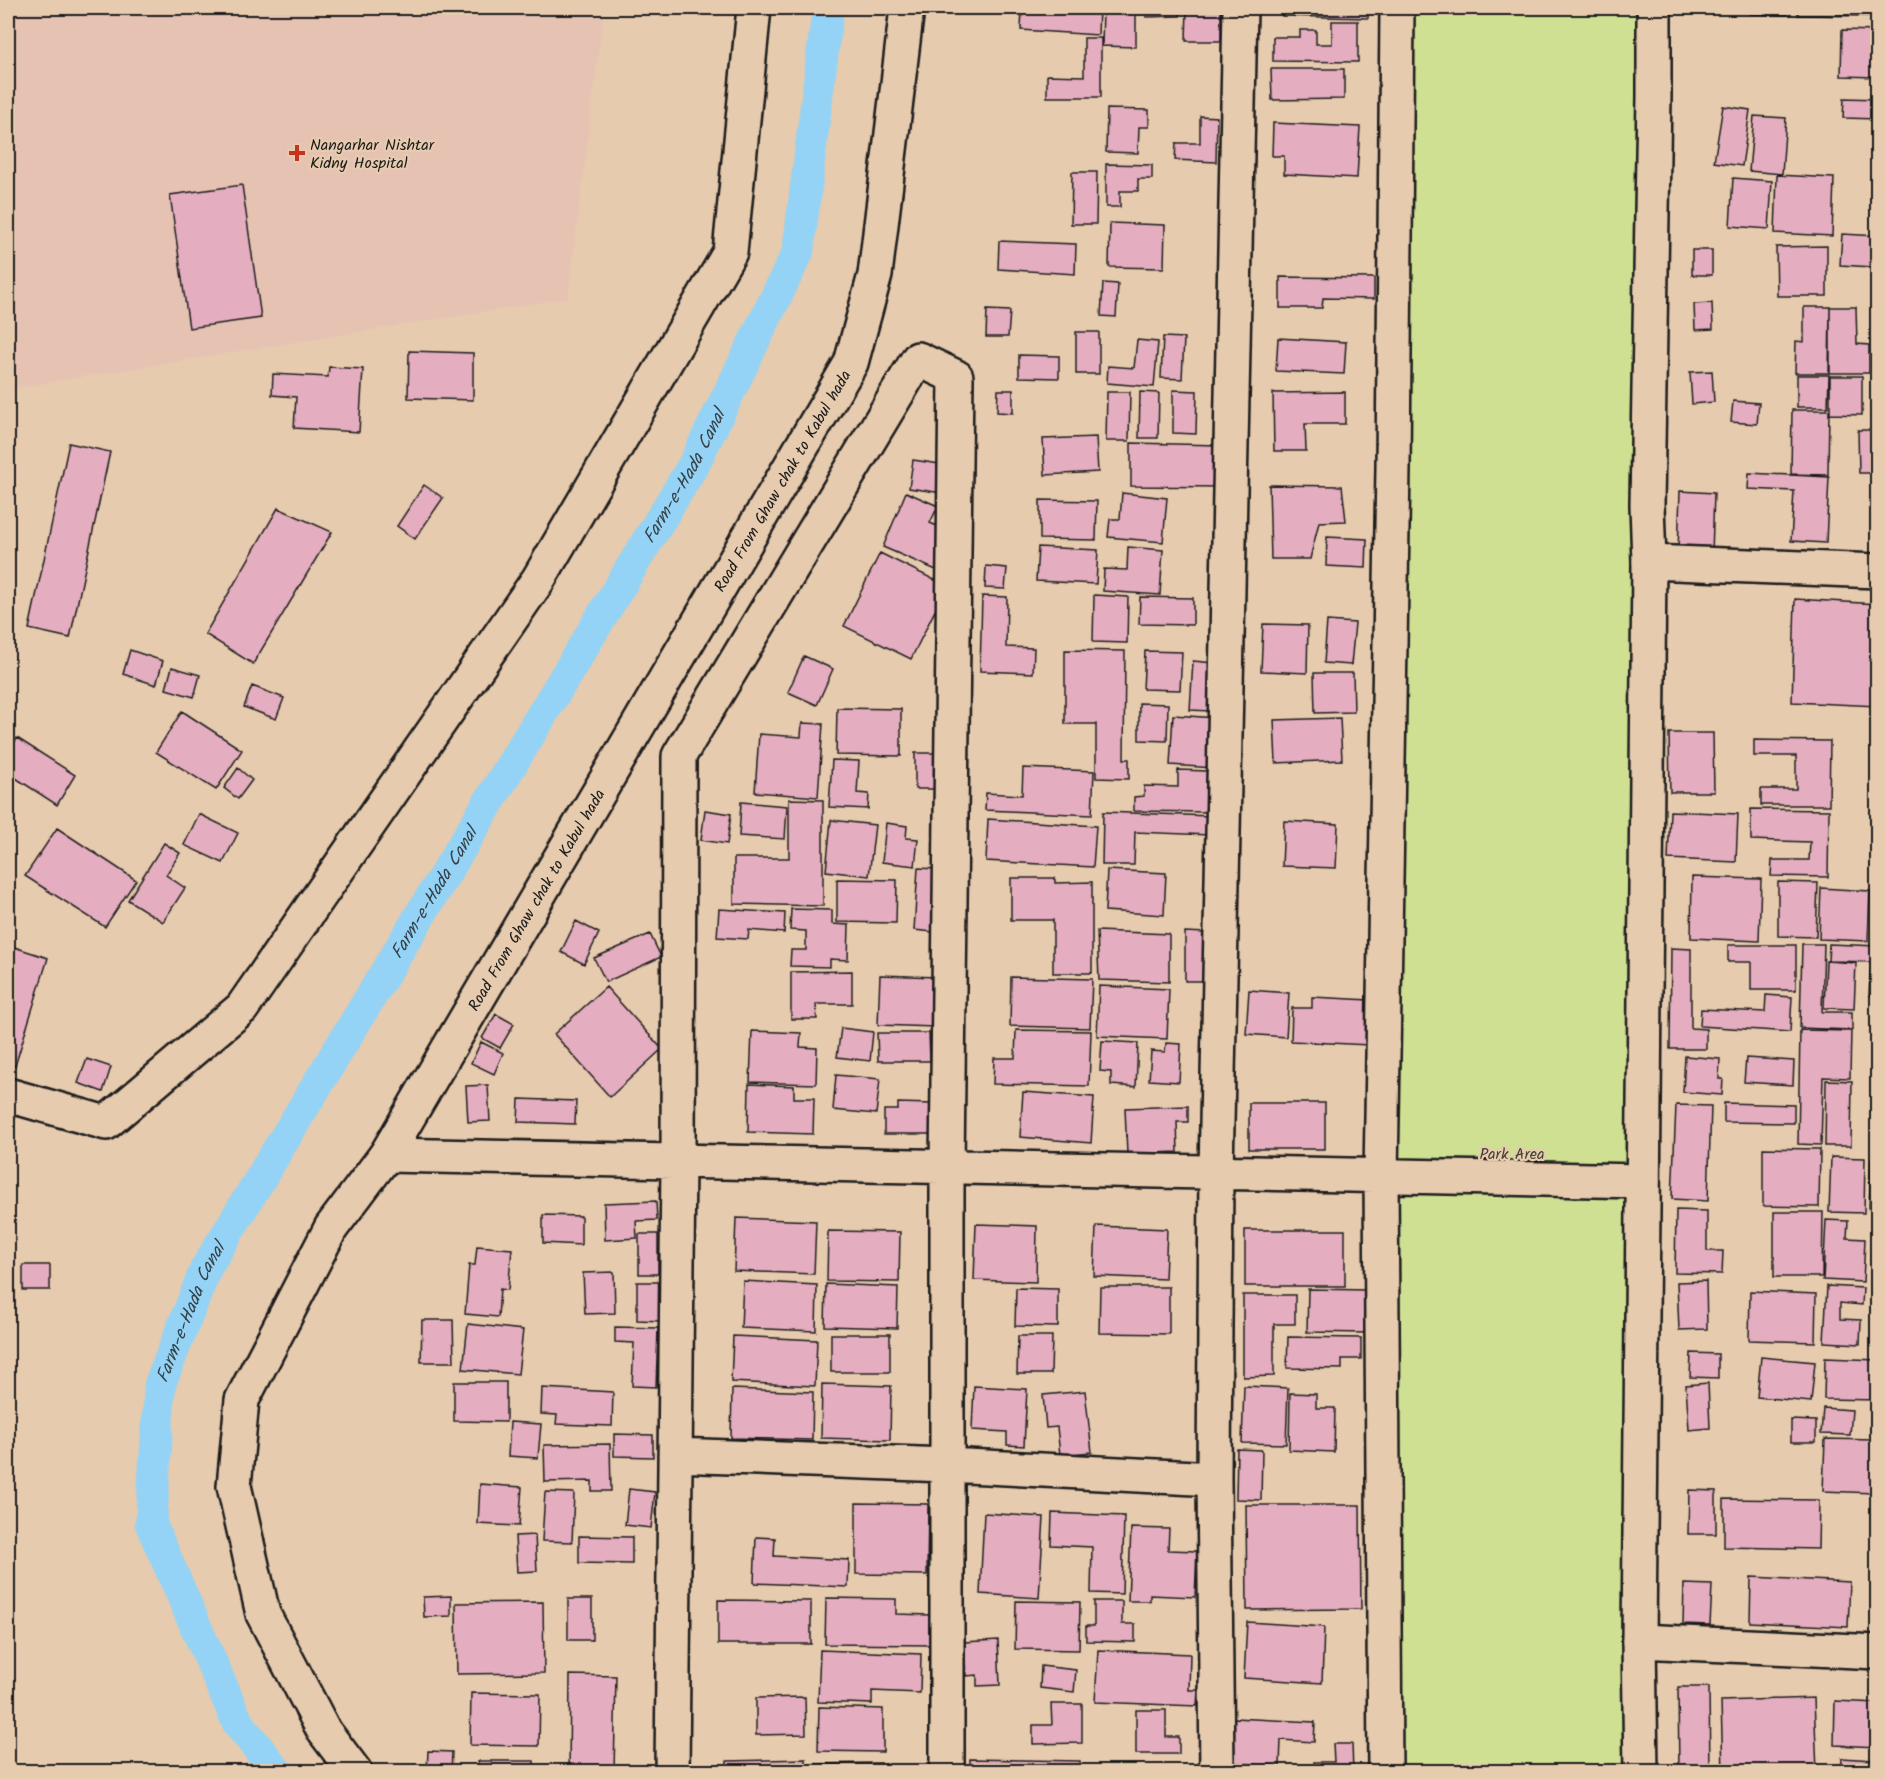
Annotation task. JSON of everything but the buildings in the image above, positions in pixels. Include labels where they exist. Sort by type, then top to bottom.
[{"type":"street","points":[[8,1095],[106,1123],[242,1008],[538,580],[730,252],[754,8]]},
{"type":"street","name":"Road From Ghaw chak to Kabul hada","points":[[355,1772],[324,1731],[263,1614],[234,1486],[242,1400],[331,1228],[386,1155],[851,363],[875,275],[907,8]]},
{"type":"street","points":[[1217,1772],[1214,1479],[1216,1172],[1240,8]]},
{"type":"street","points":[[1385,1772],[1381,1175],[1393,480],[1397,8]]},
{"type":"street","points":[[1641,1772],[1639,1641],[1647,505],[1654,119],[1653,8]]},
{"type":"street","points":[[672,1772],[678,1161],[678,756],[918,359],[956,377],[947,1167],[947,1772]]},
{"type":"street","points":[[1648,562],[1878,571]]},
{"type":"street","points":[[386,1155],[1643,1181]]},
{"type":"street","points":[[675,1455],[1214,1479]]},
{"type":"street","points":[[1639,1641],[1878,1652]]},
{"type":"shaded area","name":"Nangarhar Nishtar Kidny Hospital","points":[[8,8],[604,8],[568,298],[8,389]]},
{"type":"green space","name":"Park Area","points":[[1396,8],[1654,8],[1641,1771],[1385,1772]]},
{"type":"waterway","name":"Farm-e-Hada Canal","points":[[277,1772],[238,1723],[151,1524],[160,1384],[206,1268],[694,464],[798,252],[828,8]]},
{"type":"place","name":"Nangarhar Nishtar Kidny Hospital","points":[[297,153]]}]
